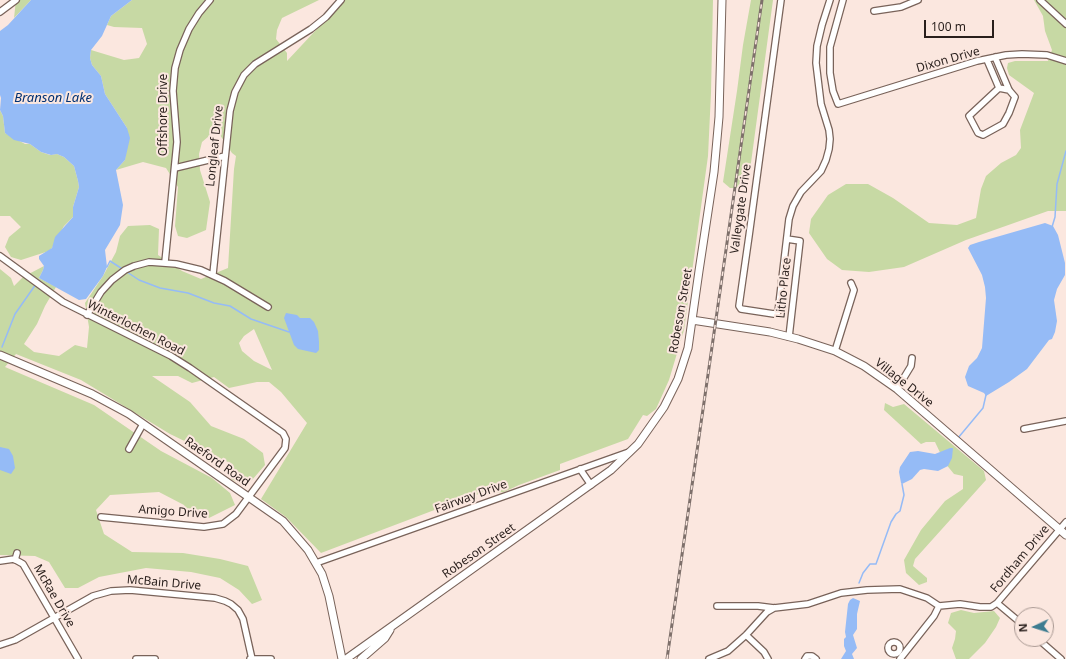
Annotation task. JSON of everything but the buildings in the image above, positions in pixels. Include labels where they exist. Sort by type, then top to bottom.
[{"type":"main road","name":"Robeson Street","points":[[346,659],[611,470],[632,451],[656,421],[672,393],[684,362],[692,320],[714,172],[719,117],[722,0]]},
{"type":"main road","name":"Village Drive","points":[[692,320],[770,332],[789,337],[835,351],[864,366],[897,389],[1066,535]]},
{"type":"main road","name":"Raeford Road","points":[[0,355],[92,394],[129,414],[283,521],[302,542],[316,563],[323,579],[329,596],[342,659]]},
{"type":"main road","points":[[361,659],[385,638],[391,627]]},
{"type":"street","points":[[0,12],[16,0]]},
{"type":"street","name":"Offshore Drive","points":[[165,262],[177,142],[173,91],[175,68],[180,50],[189,29],[199,13],[210,0]]},
{"type":"street","name":"Longleaf Drive","points":[[213,274],[225,156],[232,101],[235,92],[244,75],[260,60],[319,24],[341,0]]},
{"type":"street","name":"Valleygate Drive","points":[[781,0],[738,306],[741,309],[774,314],[778,312],[789,219],[793,206],[801,192],[821,171],[829,149],[829,130],[821,104],[816,63],[817,46],[830,0]]},
{"type":"street","name":"Dixon Drive","points":[[843,0],[830,47],[830,73],[833,91],[838,104],[977,61],[995,57],[1035,54],[1047,55],[1066,60]]},
{"type":"street","points":[[874,11],[901,7],[918,0]]},
{"type":"street","points":[[1040,0],[1066,24]]},
{"type":"street","points":[[995,57],[1009,90],[1015,97],[1003,124],[983,135],[979,134],[976,132],[969,116],[999,88]]},
{"type":"street","points":[[987,60],[999,88]]},
{"type":"street","points":[[999,88],[1009,90]]},
{"type":"street","points":[[175,168],[225,156]]},
{"type":"street","name":"Litho Place","points":[[787,239],[800,241],[789,337]]},
{"type":"street","name":"Winterlochen Road","points":[[0,256],[63,302],[171,356],[263,419]]},
{"type":"street","points":[[87,315],[101,292],[120,274],[140,264],[149,262],[165,262],[188,266],[213,274],[268,307]]},
{"type":"street","points":[[835,351],[854,290],[851,283]]},
{"type":"street","points":[[897,389],[911,366],[912,358]]},
{"type":"street","name":"Amigo Drive","points":[[101,517],[211,527],[223,524],[232,519],[285,448],[287,442],[283,433],[263,419]]},
{"type":"street","points":[[1024,429],[1066,420]]},
{"type":"street","points":[[129,449],[143,424]]},
{"type":"street","name":"Fairway Drive","points":[[316,563],[632,451]]},
{"type":"street","points":[[580,469],[591,485]]},
{"type":"street","name":"Fordham Drive","points":[[1014,617],[997,603],[1066,522]]},
{"type":"street","points":[[15,560],[17,553]]},
{"type":"street","name":"McRae Drive","points":[[0,561],[15,560],[23,564],[78,659]]},
{"type":"street","points":[[717,606],[758,606],[774,608],[808,604],[841,593],[867,590],[900,589],[927,598],[939,606],[960,604],[991,607],[997,603]]},
{"type":"street","name":"McBain Drive","points":[[0,645],[15,640],[93,596],[121,590],[219,599],[231,604],[241,616],[245,625],[251,659]]},
{"type":"street","points":[[900,656],[934,616],[939,606]]},
{"type":"street","points":[[709,659],[728,651],[746,635],[767,612],[774,608]]},
{"type":"street","points":[[746,635],[764,652],[768,659]]},
{"type":"street","points":[[1047,647],[1061,659]]},
{"type":"street","points":[[805,659],[807,656],[812,656],[816,659]]},
{"type":"street","points":[[136,659],[154,659]]},
{"type":"street","points":[[251,659],[271,659]]},
{"type":"green space","points":[[16,0],[31,0],[14,18]]},
{"type":"green space","points":[[132,0],[319,0],[282,18],[277,30],[276,39],[287,53],[287,61],[344,0],[713,0],[708,156],[684,330],[669,380],[656,409],[647,416],[643,415],[628,439],[560,464],[560,470],[504,492],[492,493],[489,490],[476,495],[477,499],[470,499],[446,507],[445,506],[321,553],[286,517],[261,499],[307,423],[281,392],[269,382],[257,382],[229,388],[214,377],[192,383],[178,376],[152,376],[190,402],[211,426],[244,439],[263,453],[265,465],[246,487],[231,479],[227,472],[230,463],[170,434],[81,380],[16,354],[5,367],[94,405],[161,451],[212,478],[230,493],[235,505],[209,518],[192,518],[184,505],[159,492],[110,495],[96,510],[104,534],[132,552],[183,553],[220,559],[248,566],[262,600],[252,604],[239,590],[220,578],[191,572],[146,568],[99,577],[78,588],[65,588],[49,562],[35,556],[0,555],[0,269],[11,278],[14,286],[23,277],[44,266],[39,278],[56,287],[37,324],[24,344],[34,352],[59,356],[75,345],[87,348],[89,327],[85,303],[103,276],[116,252],[120,236],[128,226],[150,225],[159,229],[158,255],[182,271],[201,279],[228,268],[236,156],[232,153],[220,135],[215,131],[202,142],[199,154],[200,170],[210,202],[206,230],[187,238],[178,236],[175,226],[178,187],[166,168],[143,162],[116,170],[125,160],[127,128],[105,94],[101,76],[92,65],[90,58],[91,50],[124,60],[139,58],[147,44],[142,28],[114,27],[107,25],[111,16]],"holes":[[[254,329],[272,370],[254,361],[242,351],[239,343],[244,336]]]},
{"type":"green space","points":[[751,0],[773,0],[750,170],[744,183],[739,188],[730,188],[723,182]]},
{"type":"green space","points":[[1034,0],[1066,0],[1066,211],[1048,211],[966,240],[904,267],[869,272],[842,270],[827,259],[809,233],[811,219],[828,195],[846,184],[868,184],[893,198],[929,223],[957,225],[976,218],[981,189],[986,176],[1001,163],[1016,155],[1021,148],[1020,130],[1034,93],[1009,75],[1007,68],[1008,63],[1015,61],[1048,61],[1052,50],[1045,31],[1043,16]]},
{"type":"green space","points":[[0,110],[3,116],[5,133],[25,144],[30,144],[41,152],[50,155],[57,154],[64,157],[74,166],[79,187],[73,207],[73,217],[64,226],[52,248],[49,251],[21,260],[11,257],[5,247],[9,237],[21,227],[10,216],[0,216]]},
{"type":"green space","points":[[885,403],[893,407],[904,404],[984,471],[986,480],[915,559],[913,566],[927,578],[927,582],[919,585],[906,573],[904,560],[921,530],[945,501],[963,489],[963,476],[954,474],[945,463],[935,442],[926,442],[921,444],[884,410]]},
{"type":"green space","points":[[961,610],[974,613],[994,611],[1000,618],[996,627],[985,643],[969,659],[956,659],[952,648],[956,631],[948,623],[951,613]]},
{"type":"water","name":"Branson Lake","points":[[31,0],[132,0],[111,16],[102,36],[91,50],[90,58],[92,65],[101,76],[105,94],[127,128],[130,138],[125,160],[116,170],[123,205],[120,225],[105,250],[107,267],[103,276],[86,299],[79,300],[39,278],[44,266],[39,259],[39,256],[52,248],[55,237],[73,217],[73,207],[79,187],[74,166],[64,157],[57,154],[51,155],[41,152],[30,144],[14,140],[5,133],[3,116],[0,110],[0,31],[8,25]]},
{"type":"water","points":[[1045,223],[1053,226],[1058,235],[1065,263],[1065,275],[1057,289],[1054,300],[1057,321],[1055,332],[1052,339],[1049,340],[1027,369],[986,396],[984,393],[968,386],[965,377],[969,366],[977,358],[982,348],[986,298],[982,275],[968,248],[970,245],[979,242]]},
{"type":"water","points":[[286,313],[297,315],[300,318],[310,318],[314,322],[318,331],[319,342],[319,350],[316,353],[298,349],[294,345],[284,318]]},
{"type":"water","points":[[0,447],[9,449],[13,456],[15,468],[11,474],[0,470]]},
{"type":"water","points":[[953,448],[952,458],[948,466],[938,471],[924,469],[920,470],[912,479],[902,484],[901,483],[899,472],[900,467],[910,452],[918,451],[935,454]]},
{"type":"water","points":[[853,598],[860,601],[857,614],[857,629],[853,635],[857,648],[852,654],[854,659],[841,659],[846,651],[844,639],[846,637],[845,632],[848,604]]},
{"type":"waterway","points":[[1052,227],[1055,217],[1057,184],[1066,151]]},
{"type":"waterway","points":[[107,267],[110,261],[124,270]]},
{"type":"waterway","points":[[127,272],[139,280],[160,288],[188,293],[214,303],[230,306],[251,319],[289,332]]},
{"type":"waterway","points":[[2,347],[15,314],[36,284]]},
{"type":"waterway","points":[[958,438],[983,408],[986,395]]},
{"type":"waterway","points":[[859,583],[863,573],[870,564],[876,564],[891,522],[900,511],[904,495],[902,484]]},
{"type":"railway","points":[[667,659],[762,0]]}]
